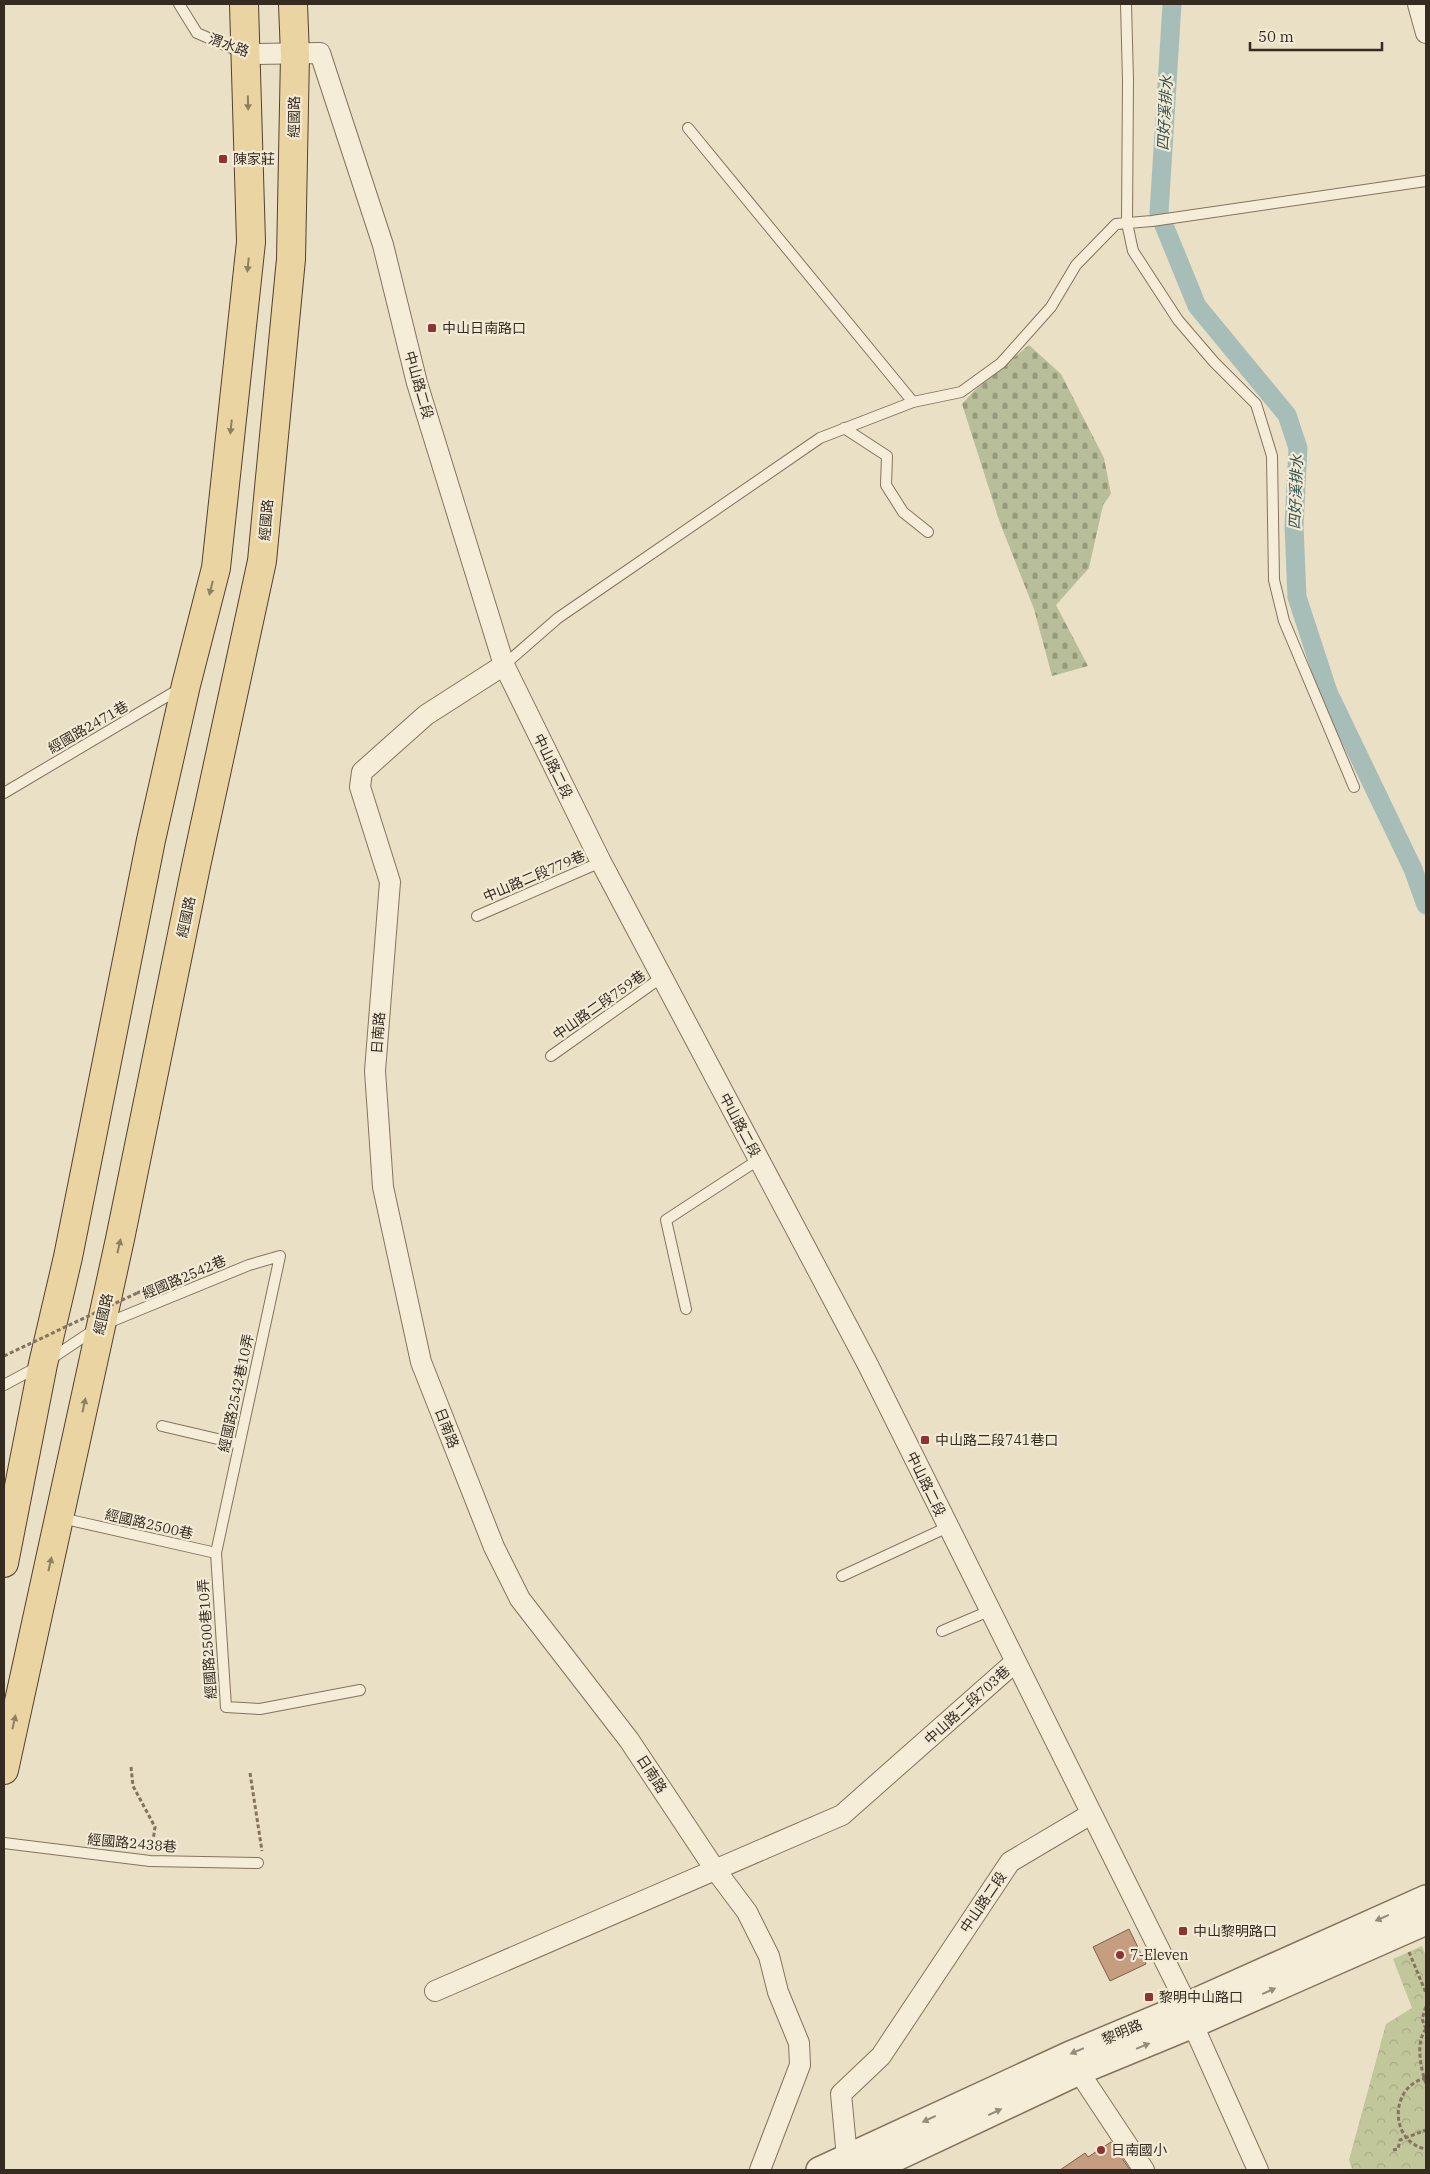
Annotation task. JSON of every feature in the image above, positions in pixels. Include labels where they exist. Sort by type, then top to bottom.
[{"type":"main road","points":[[4,1563],[43,1364],[68,1257],[151,840],[186,685],[216,568],[251,242],[244,4]]},
{"type":"main road","points":[[293,4],[295,55]]},
{"type":"main road","name":"經國路","points":[[4,1770],[60,1518],[262,561],[291,259],[295,55]]},
{"type":"street","points":[[1418,4],[1426,32]]},
{"type":"street","name":"中山路二段","points":[[295,55],[320,53],[383,246],[417,382],[504,665],[601,862],[868,1365],[1014,1663],[1091,1814],[1010,1862],[881,2056],[841,2094],[849,2164]]},
{"type":"street","name":"渭水路","points":[[246,54],[295,55]]},
{"type":"street","name":"日南路","points":[[504,665],[426,715],[362,772],[360,787],[390,882],[375,1071],[383,1187],[421,1362],[494,1547],[520,1600],[629,1740],[714,1868],[747,1912],[769,1956],[778,1992],[799,2043],[800,2065],[760,2170]]},
{"type":"street","name":"中山路二段703巷","points":[[435,1991],[714,1868],[842,1815],[1014,1663]]},
{"type":"street","points":[[1091,1814],[1190,2015],[1258,2170]]},
{"type":"street","name":"黎明路","points":[[872,2170],[1080,2072],[1190,2015],[1426,1898]]},
{"type":"street","name":"黎明路","points":[[819,2170],[849,2164],[1068,2055],[1190,2015],[1426,1922]]},
{"type":"street","points":[[1080,2072],[1144,2170]]},
{"type":"lane","name":"渭水路","points":[[179,4],[197,33],[246,54]]},
{"type":"lane","points":[[1126,4],[1128,80],[1127,223],[1133,251],[1178,320],[1214,362],[1256,404],[1272,456],[1274,580],[1284,621],[1354,787]]},
{"type":"lane","points":[[688,128],[913,402]]},
{"type":"lane","points":[[504,665],[558,618],[820,438],[913,402],[962,392],[1001,363],[1051,308],[1076,265],[1116,224],[1426,181]]},
{"type":"lane","points":[[844,428],[886,456],[886,485],[903,512],[928,532]]},
{"type":"lane","name":"經國路2471巷","points":[[4,792],[186,685]]},
{"type":"lane","name":"中山路二段779巷","points":[[477,916],[601,862]]},
{"type":"lane","name":"中山路二段759巷","points":[[551,1056],[662,978]]},
{"type":"lane","points":[[686,1308],[666,1220],[758,1160]]},
{"type":"lane","name":"經國路2542巷","points":[[4,1385],[43,1364],[100,1326],[249,1265],[280,1256]]},
{"type":"lane","name":"經國路2542巷10弄","points":[[216,1553],[280,1256]]},
{"type":"lane","points":[[162,1426],[239,1444]]},
{"type":"lane","name":"經國路2500巷","points":[[60,1518],[216,1553]]},
{"type":"lane","points":[[842,1576],[948,1527]]},
{"type":"lane","name":"經國路2500巷10弄","points":[[216,1553],[226,1707],[260,1709],[360,1690]]},
{"type":"lane","points":[[942,1631],[989,1611]]},
{"type":"lane","name":"經國路2438巷","points":[[4,1843],[150,1861],[258,1863]]},
{"type":"path","points":[[4,1356],[137,1293],[170,1280]]},
{"type":"path","points":[[131,1767],[133,1786],[155,1827],[150,1861]]},
{"type":"path","points":[[250,1773],[263,1849],[258,1863]]},
{"type":"path","points":[[1400,1933],[1426,1993]]},
{"type":"path","points":[[1426,2006],[1422,2019],[1426,2030],[1420,2039],[1426,2084]]},
{"type":"path","points":[[1425,2079],[1410,2086],[1402,2096],[1398,2108],[1398,2120],[1410,2142],[1426,2149]]},
{"type":"path","points":[[1393,2150],[1398,2149],[1400,2140],[1426,2130]]},
{"type":"green space","points":[[1029,345],[1061,374],[1104,458],[1111,494],[1103,505],[1089,568],[1056,605],[1088,666],[1052,676],[1034,609],[1000,523],[962,404],[976,389]]},
{"type":"green space","points":[[1422,1946],[1426,1956],[1426,2170],[1352,2170],[1349,2160],[1386,2024],[1412,2008],[1393,1959]]},
{"type":"building","name":"7-Eleven","points":[[1129,1929],[1146,1964],[1110,1981],[1093,1947]]},
{"type":"building","points":[[1111,2142],[1130,2170],[1060,2170],[1085,2153],[1088,2157]]},
{"type":"waterway","name":"四好溪排水","points":[[1172,4],[1159,213],[1197,306],[1287,415],[1298,448],[1294,526],[1297,597],[1328,692],[1413,869],[1426,905]]},
{"type":"place","name":"陳家莊","points":[[223,159]]},
{"type":"place","name":"中山日南路口","points":[[432,328]]},
{"type":"place","name":"中山路二段741巷口","points":[[925,1440]]},
{"type":"place","name":"中山黎明路口","points":[[1183,1931]]},
{"type":"place","name":"7-Eleven","points":[[1120,1955]]},
{"type":"place","name":"黎明中山路口","points":[[1149,1997]]},
{"type":"place","name":"日南國小","points":[[1101,2150]]}]
